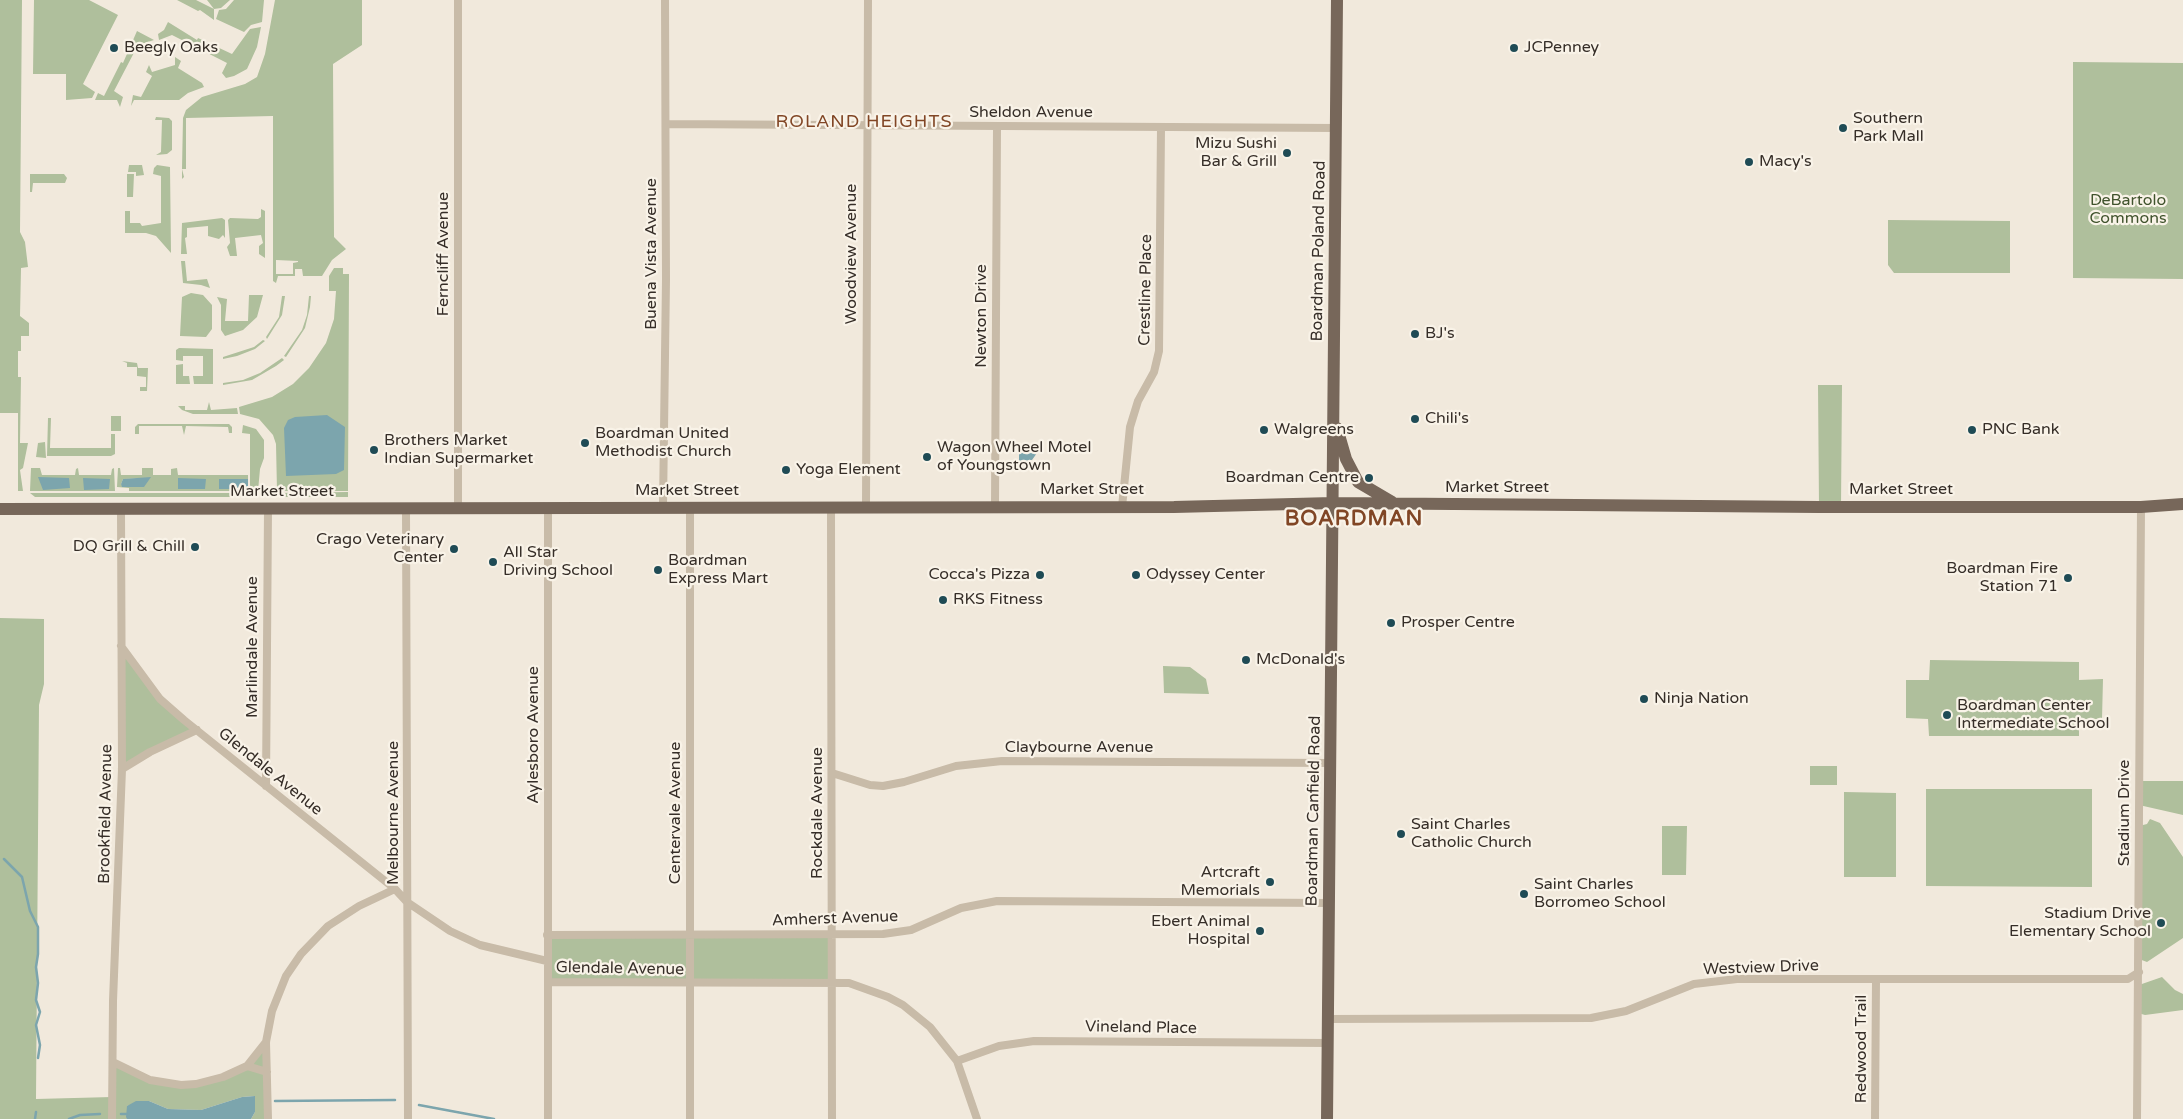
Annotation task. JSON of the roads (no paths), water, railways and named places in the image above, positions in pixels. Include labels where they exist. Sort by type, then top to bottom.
[{"type":"main road","name":"Boardman Poland Road","points":[[1333,503],[1337,0]]},
{"type":"main road","points":[[1333,406],[1346,460],[1352,473],[1366,488],[1397,504]]},
{"type":"main road","name":"Market Street","points":[[0,509],[690,508],[1333,503],[2141,507],[2183,504]]},
{"type":"main road","name":"Boardman Canfield Road","points":[[1327,1119],[1333,503]]},
{"type":"street","name":"Ferncliff Avenue","points":[[458,0],[458,508]]},
{"type":"street","name":"Buena Vista Avenue","points":[[663,507],[665,0]]},
{"type":"street","name":"Woodview Avenue","points":[[866,507],[868,0]]},
{"type":"street","name":"Sheldon Avenue","points":[[666,124],[1336,128]]},
{"type":"street","name":"Newton Drive","points":[[995,506],[997,126]]},
{"type":"street","name":"Crestline Place","points":[[1122,506],[1130,427],[1138,400],[1154,372],[1159,352],[1161,127]]},
{"type":"street","name":"Melbourne Avenue","points":[[406,507],[408,1119]]},
{"type":"street","name":"Rockdale Avenue","points":[[831,507],[832,1119]]},
{"type":"street","name":"Stadium Drive","points":[[2137,1119],[2141,507]]},
{"type":"street","name":"Brookfield Avenue","points":[[112,1119],[113,1001],[122,769],[121,508]]},
{"type":"street","name":"Aylesboro Avenue","points":[[547,962],[548,508]]},
{"type":"street","name":"Centervale Avenue","points":[[690,508],[690,1119]]},
{"type":"street","name":"Marlindale Avenue","points":[[266,786],[268,509]]},
{"type":"street","name":"Glendale Avenue","points":[[121,646],[160,699],[395,889],[407,902],[450,930],[472,942],[500,952],[547,962],[548,982],[833,982],[849,983],[870,990],[903,1005],[930,1027],[957,1061],[977,1119]]},
{"type":"street","name":"Glendale Avenue","points":[[122,769],[150,752],[197,730]]},
{"type":"street","name":"Claybourne Avenue","points":[[832,773],[883,786],[904,782],[956,766],[1002,761],[1330,763]]},
{"type":"street","points":[[268,1119],[266,1042],[272,1011],[281,988],[301,954],[315,938],[342,915],[395,889]]},
{"type":"street","name":"Amherst Avenue","points":[[547,935],[832,935],[900,932],[922,926],[961,908],[997,901],[1329,903]]},
{"type":"street","name":"Westview Drive","points":[[1328,1019],[1591,1018],[1626,1011],[1678,989],[1711,980],[2128,979],[2139,972]]},
{"type":"street","name":"Redwood Trail","points":[[1875,1119],[1876,979]]},
{"type":"street","points":[[548,982],[548,1119]]},
{"type":"street","name":"Vineland Place","points":[[957,1061],[999,1046],[1034,1041],[1328,1044]]},
{"type":"street","points":[[113,1062],[150,1080],[181,1085],[210,1082],[246,1066],[266,1042]]},
{"type":"street","points":[[246,1066],[266,1072]]},
{"type":"water","points":[[327,415],[345,427],[344,470],[336,474],[286,476],[284,428],[288,420],[295,417]]},
{"type":"water","points":[[1019,450],[1035,450],[1037,453],[1032,460],[1019,462]]},
{"type":"water","points":[[38,477],[69,478],[70,488],[43,490]]},
{"type":"water","points":[[151,477],[144,487],[122,487],[121,484],[123,479]]},
{"type":"water","points":[[83,478],[110,479],[109,489],[84,490]]},
{"type":"water","points":[[178,478],[206,479],[205,489],[178,489]]},
{"type":"water","points":[[219,479],[248,479],[248,489],[219,489]]},
{"type":"water","points":[[255,1096],[255,1112],[251,1119],[127,1119],[126,1117],[127,1106],[136,1101],[149,1101],[168,1109],[201,1110],[242,1097]]},
{"type":"waterway","points":[[4,859],[22,877],[30,911],[38,927],[36,967],[38,983],[36,1000],[40,1012],[36,1025],[40,1045],[38,1058]]},
{"type":"waterway","points":[[275,1101],[395,1100]]},
{"type":"waterway","points":[[419,1105],[494,1119]]},
{"type":"waterway","points":[[35,1119],[36,1112]]},
{"type":"waterway","points":[[69,1119],[80,1115],[100,1114]]},
{"type":"waterway","points":[[121,1114],[126,1114]]},
{"type":"place","name":"Beegly Oaks","points":[[114,48]]},
{"type":"place","name":"JCPenney","points":[[1514,48]]},
{"type":"place","name":"Southern Park Mall","points":[[1843,128]]},
{"type":"place","name":"Mizu Sushi Bar & Grill","points":[[1287,153]]},
{"type":"place","name":"Macy's","points":[[1749,162]]},
{"type":"place","name":"BJ's","points":[[1415,334]]},
{"type":"place","name":"Chili's","points":[[1415,419]]},
{"type":"place","name":"Walgreens","points":[[1264,430]]},
{"type":"place","name":"PNC Bank","points":[[1972,430]]},
{"type":"place","name":"Boardman United Methodist Church","points":[[585,443]]},
{"type":"place","name":"Brothers Market Indian Supermarket","points":[[374,450]]},
{"type":"place","name":"Wagon Wheel Motel of Youngstown","points":[[927,457]]},
{"type":"place","name":"Yoga Element","points":[[786,470]]},
{"type":"place","name":"Boardman Centre","points":[[1369,478]]},
{"type":"place","name":"DQ Grill & Chill","points":[[195,547]]},
{"type":"place","name":"Crago Veterinary Center","points":[[454,549]]},
{"type":"place","name":"All Star Driving School","points":[[493,562]]},
{"type":"place","name":"Boardman Express Mart","points":[[658,570]]},
{"type":"place","name":"Cocca's Pizza","points":[[1040,575]]},
{"type":"place","name":"Odyssey Center","points":[[1136,575]]},
{"type":"place","name":"Boardman Fire Station 71","points":[[2068,578]]},
{"type":"place","name":"RKS Fitness","points":[[943,600]]},
{"type":"place","name":"Prosper Centre","points":[[1391,623]]},
{"type":"place","name":"McDonald's","points":[[1246,660]]},
{"type":"place","name":"Ninja Nation","points":[[1644,699]]},
{"type":"place","name":"Boardman Center Intermediate School","points":[[1947,715]]},
{"type":"place","name":"Saint Charles Catholic Church","points":[[1401,834]]},
{"type":"place","name":"Artcraft Memorials","points":[[1270,882]]},
{"type":"place","name":"Saint Charles Borromeo School","points":[[1524,894]]},
{"type":"place","name":"Stadium Drive Elementary School","points":[[2161,923]]},
{"type":"place","name":"Ebert Animal Hospital","points":[[1260,931]]},
{"type":"district","name":"ROLAND HEIGHTS","points":[[864,122]]},
{"type":"district","name":"BOARDMAN","points":[[1354,519]]},
{"type":"park label","name":"DeBartolo Commons","points":[[2128,210]]}]
